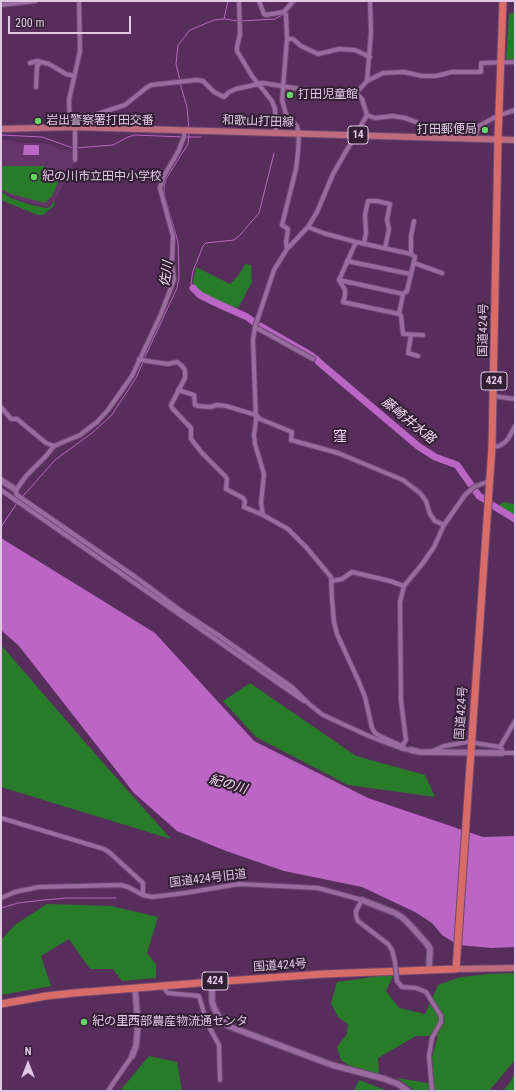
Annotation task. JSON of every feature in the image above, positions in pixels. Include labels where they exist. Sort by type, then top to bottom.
[{"type":"highway","name":"国道424号","points":[[1,1004],[46,996],[212,982],[323,974],[456,969],[492,447],[498,139],[503,1]]},
{"type":"main road","name":"和歌山打田線","points":[[1,129],[74,127],[515,140]]},
{"type":"main road","points":[[456,969],[515,968]]},
{"type":"street","points":[[1,5],[35,1]]},
{"type":"street","points":[[75,160],[74,127],[69,100],[80,51],[79,1]]},
{"type":"street","points":[[239,1],[240,34],[236,47],[237,51],[258,84],[272,101],[275,109],[276,133]]},
{"type":"street","points":[[259,1],[264,14],[266,15],[285,13]]},
{"type":"street","points":[[287,248],[286,242],[288,229],[282,225],[296,170],[299,134],[297,126],[286,114],[282,100],[287,39],[285,13],[293,1]]},
{"type":"street","points":[[367,81],[372,20],[370,1]]},
{"type":"street","points":[[287,39],[293,39],[301,46],[318,54],[339,49],[355,50],[370,57]]},
{"type":"street","points":[[30,63],[37,61],[49,64],[66,74],[74,76]]},
{"type":"street","points":[[36,88],[37,66],[41,62]]},
{"type":"street","points":[[74,127],[91,116],[125,105],[152,85],[196,80],[202,81],[214,92],[224,97],[229,92],[236,89],[263,83],[340,97],[349,96],[356,93],[367,81],[383,73],[391,72],[436,76],[452,72],[481,72],[481,63],[515,62]]},
{"type":"street","points":[[356,93],[362,99],[367,115]]},
{"type":"street","points":[[474,138],[479,126],[499,115],[515,110]]},
{"type":"street","points":[[263,514],[261,503],[264,474],[255,444],[254,435],[256,415],[253,340],[255,327],[274,270],[287,248],[308,227],[317,212],[333,174],[354,135],[367,115]]},
{"type":"street","points":[[367,115],[380,118],[392,116],[410,120],[430,131],[435,137]]},
{"type":"street","points":[[16,495],[26,476],[54,446],[80,435],[97,422],[108,410],[132,376],[140,359],[173,285],[173,236],[160,188],[164,176],[178,152],[186,130]]},
{"type":"street","points":[[364,244],[366,232],[365,215],[368,201],[390,204],[387,220],[389,229],[385,248]]},
{"type":"street","points":[[411,254],[411,236],[414,221]]},
{"type":"street","points":[[308,227],[323,233],[356,242],[411,254],[415,257],[407,291],[401,298],[399,314],[401,316],[403,334],[411,336],[423,335]]},
{"type":"street","points":[[339,280],[356,242]]},
{"type":"street","points":[[348,261],[410,274]]},
{"type":"street","points":[[414,263],[442,273]]},
{"type":"street","points":[[339,280],[403,294]]},
{"type":"street","points":[[339,280],[345,290],[343,302],[399,314]]},
{"type":"street","points":[[255,327],[313,359]]},
{"type":"street","points":[[411,336],[408,354],[418,356]]},
{"type":"street","points":[[140,359],[168,364],[179,363],[184,370],[185,378],[178,390],[172,408],[191,428],[191,439],[202,453],[225,476],[227,479],[226,489],[243,498],[245,501],[244,507],[263,514],[288,529],[302,542],[331,577],[332,600],[337,634],[360,682],[372,728],[375,733],[411,750]]},
{"type":"street","points":[[178,390],[194,395],[195,405],[210,407],[218,405],[226,406],[256,415],[260,419],[292,432],[291,440],[338,453],[403,480],[423,497],[426,501],[430,514],[435,521],[444,525]]},
{"type":"street","points":[[494,396],[515,399]]},
{"type":"street","points":[[1,407],[11,419],[17,420],[46,443],[54,446]]},
{"type":"street","points":[[492,447],[499,446],[504,443],[515,426]]},
{"type":"street","points":[[1,480],[23,502],[134,576],[184,613],[293,688],[323,715],[371,737],[404,749],[430,752],[471,753],[501,750]]},
{"type":"street","points":[[402,746],[406,740],[401,694],[400,602],[404,586],[434,547],[444,525],[466,495],[473,488],[489,481]]},
{"type":"street","points":[[1,490],[16,495]]},
{"type":"street","points":[[332,581],[342,579],[352,572],[404,586]]},
{"type":"street","points":[[501,750],[515,721]]},
{"type":"street","points":[[430,752],[444,746],[467,742]]},
{"type":"street","points":[[475,743],[515,753]]},
{"type":"street","points":[[1,818],[104,849],[143,883],[143,895]]},
{"type":"street","name":"国道424号旧道","points":[[1,898],[27,889],[102,885],[120,885],[128,887],[143,895],[152,897],[239,884],[318,888],[362,900],[395,913],[403,918],[430,949],[430,970]]},
{"type":"street","points":[[362,900],[356,911],[356,916],[358,920],[388,944],[394,956],[397,981],[402,987],[416,988],[426,992],[441,1016],[441,1022],[432,1038],[429,1056],[432,1091]]},
{"type":"street","points":[[212,982],[212,1002],[214,1008],[219,1017],[228,1026],[332,1065],[398,1084],[408,1091]]},
{"type":"street","points":[[162,986],[168,993],[199,996],[207,1023],[219,1045],[220,1080]]},
{"type":"street","points":[[108,1091],[132,1056],[136,1046],[138,1025],[135,988]]},
{"type":"shaded area","name":"紀の川市立田中小学校","points":[[1,139],[21,143],[44,143],[63,150],[73,150],[73,164],[57,197],[50,206],[45,207],[11,197],[5,192],[1,191]]},
{"type":"green space","points":[[515,12],[515,59],[506,60],[509,14]]},
{"type":"green space","points":[[1,166],[45,166],[45,171],[63,171],[52,196],[45,203],[11,194],[1,189]]},
{"type":"green space","points":[[1,193],[4,193],[10,198],[46,208],[50,207],[55,200],[54,206],[43,215],[38,215],[1,200]]},
{"type":"green space","points":[[245,264],[251,265],[252,282],[238,308],[217,301],[196,289],[193,283],[196,267],[230,284],[239,275]]},
{"type":"green space","points":[[503,502],[515,504],[515,517],[498,506]]},
{"type":"green space","points":[[1,645],[104,764],[171,839],[1,787]]},
{"type":"green space","points":[[250,683],[356,756],[425,775],[435,797],[348,785],[256,737],[223,701]]},
{"type":"green space","points":[[47,904],[111,906],[158,917],[147,953],[156,965],[156,978],[122,981],[113,969],[90,969],[69,939],[41,956],[51,986],[1,995],[1,940],[16,924]]},
{"type":"green space","points":[[515,973],[515,1060],[489,1091],[414,1091],[397,1078],[434,1084],[432,1057],[438,1036],[416,1036],[378,1058],[379,1074],[354,1069],[341,1060],[337,1047],[347,1034],[348,1024],[338,1017],[331,1003],[337,982],[394,974],[386,991],[399,1008],[425,1014],[438,985],[461,977]]},
{"type":"green space","points":[[149,1056],[177,1062],[182,1091],[120,1091]]},
{"type":"green space","points":[[515,1073],[515,1091],[503,1091],[511,1081]]},
{"type":"green space","points":[[359,1080],[388,1091],[354,1091]]},
{"type":"water","points":[[24,145],[39,145],[39,155],[23,155]]},
{"type":"water","name":"紀の川","points":[[1,538],[155,633],[254,741],[368,798],[483,837],[515,836],[515,947],[492,948],[458,945],[442,935],[432,923],[415,912],[362,887],[284,871],[226,851],[177,831],[134,793],[19,646],[1,630]]},
{"type":"waterway","name":"佐川","points":[[180,80],[176,64],[178,45],[190,30],[214,20],[224,19],[228,1]]},
{"type":"waterway","points":[[287,12],[297,1]]},
{"type":"waterway","points":[[241,21],[275,19],[284,14]]},
{"type":"waterway","points":[[225,19],[238,21]]},
{"type":"waterway","name":"佐川","points":[[180,83],[187,107],[189,129]]},
{"type":"waterway","name":"佐川","points":[[144,359],[177,288],[179,277],[178,242],[164,194],[164,187],[166,179],[188,144],[189,134]]},
{"type":"waterway","points":[[1,135],[42,137],[73,148]]},
{"type":"waterway","points":[[76,148],[113,145],[135,135],[183,137]]},
{"type":"waterway","points":[[186,137],[201,137]]},
{"type":"waterway","points":[[193,288],[191,283],[193,271],[203,246],[206,243],[234,240],[259,213],[274,153]]},
{"type":"waterway","name":"藤崎井水路","points":[[193,288],[200,295],[247,317],[254,322]]},
{"type":"waterway","name":"藤崎井水路","points":[[260,326],[312,356]]},
{"type":"waterway","name":"藤崎井水路","points":[[316,359],[418,446],[435,457],[457,465],[479,496],[484,499]]},
{"type":"waterway","name":"佐川","points":[[23,496],[55,460],[92,433],[111,416],[136,378],[143,362]]},
{"type":"waterway","name":"佐川","points":[[1,527],[17,503]]},
{"type":"waterway","name":"藤崎井水路","points":[[492,505],[515,519]]},
{"type":"waterway","points":[[1,908],[18,903],[44,900],[67,898],[116,898]]},
{"type":"place","name":"打田児童館","points":[[290,95]]},
{"type":"place","name":"岩出警察署打田交番","points":[[38,121]]},
{"type":"place","name":"打田郵便局","points":[[485,130]]},
{"type":"place","name":"紀の川市立田中小学校","points":[[34,177]]},
{"type":"place","name":"紀の里西部農産物流通センタ","points":[[84,1022]]},
{"type":"district","name":"窪","points":[[340,437]]}]
